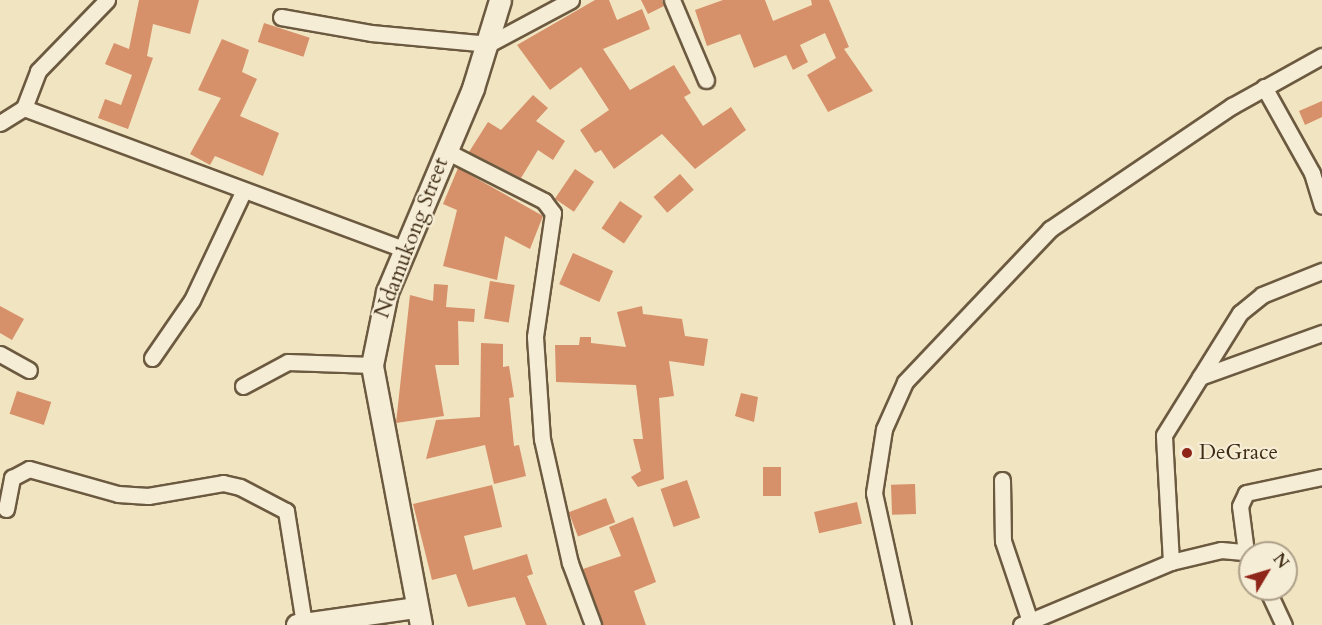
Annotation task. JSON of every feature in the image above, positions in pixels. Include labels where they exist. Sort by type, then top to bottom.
[{"type":"main road","name":"Ndamukong Street","points":[[419,617],[372,365],[380,315],[489,44],[500,0]]},
{"type":"street","points":[[0,123],[24,108],[38,71],[107,0]]},
{"type":"street","points":[[281,17],[371,33],[489,44],[571,0]]},
{"type":"street","points":[[672,0],[706,80]]},
{"type":"street","points":[[903,625],[874,493],[884,429],[905,382],[1050,229],[1264,87],[1322,56]]},
{"type":"street","points":[[1264,87],[1303,156],[1322,206]]},
{"type":"street","points":[[24,108],[243,192],[406,250]]},
{"type":"street","points":[[446,151],[544,201],[553,213],[535,337],[542,439],[570,563],[593,625]]},
{"type":"street","points":[[152,358],[192,300],[243,192]]},
{"type":"street","points":[[1171,562],[1161,447],[1200,377],[1251,302],[1322,271]]},
{"type":"street","points":[[1200,377],[1322,333]]},
{"type":"street","points":[[0,354],[29,370]]},
{"type":"street","points":[[243,386],[288,362],[372,365]]},
{"type":"street","points":[[6,510],[12,478],[29,469],[118,494],[148,496],[223,483],[240,486],[286,511],[300,624],[419,617]]},
{"type":"street","points":[[1246,541],[1240,506],[1246,493],[1322,477]]},
{"type":"street","points":[[1002,480],[1003,541],[1026,623],[1171,562],[1221,550],[1238,553]]},
{"type":"street","points":[[1273,601],[1284,625]]},
{"type":"building","points":[[139,0],[199,0],[190,34],[153,24],[147,56],[153,58],[128,129],[98,118],[105,99],[121,105],[132,75],[105,64],[114,43],[129,49]]},
{"type":"building","points":[[595,0],[609,0],[617,20],[642,9],[650,29],[603,49],[630,90],[674,65],[691,93],[684,97],[703,126],[731,107],[746,130],[695,169],[662,134],[614,169],[601,150],[595,153],[580,130],[609,110],[581,67],[550,90],[517,45]]},
{"type":"building","points":[[641,0],[662,0],[664,6],[648,14]]},
{"type":"building","points":[[723,0],[765,0],[773,21],[812,5],[811,0],[829,0],[849,47],[844,49],[873,91],[828,112],[807,75],[836,58],[825,33],[800,45],[808,62],[793,70],[786,55],[754,68],[740,34],[707,46],[695,10]]},
{"type":"building","points":[[264,23],[310,38],[303,57],[258,42]]},
{"type":"building","points":[[222,39],[249,50],[242,72],[257,79],[240,116],[279,133],[263,176],[215,156],[210,165],[190,154],[221,98],[198,90]]},
{"type":"building","points":[[533,95],[548,108],[536,121],[565,141],[553,160],[538,150],[521,178],[469,152],[488,122],[501,130]]},
{"type":"building","points":[[1322,101],[1322,117],[1305,125],[1299,111]]},
{"type":"building","points":[[458,168],[543,216],[530,249],[505,236],[497,280],[443,266],[457,210],[443,204]]},
{"type":"building","points":[[575,169],[594,182],[574,212],[555,199]]},
{"type":"building","points":[[680,174],[694,190],[667,213],[654,197]]},
{"type":"building","points":[[620,201],[642,216],[624,243],[602,228]]},
{"type":"building","points":[[573,253],[613,271],[599,302],[559,284]]},
{"type":"building","points":[[490,281],[515,285],[509,322],[484,319]]},
{"type":"building","points":[[434,284],[448,285],[446,307],[475,309],[474,322],[458,321],[459,365],[435,365],[444,416],[396,423],[410,295],[433,301]]},
{"type":"building","points":[[0,306],[24,319],[12,340],[0,333]]},
{"type":"building","points":[[642,306],[643,314],[682,319],[685,336],[708,339],[704,366],[669,361],[674,396],[659,398],[664,479],[638,487],[631,477],[641,471],[633,439],[643,439],[636,385],[556,382],[555,345],[579,345],[580,337],[591,337],[591,343],[626,347],[617,312]]},
{"type":"building","points":[[481,343],[503,344],[503,367],[509,366],[514,397],[509,398],[514,446],[519,445],[526,476],[494,484],[485,445],[426,459],[436,420],[480,417]]},
{"type":"building","points":[[17,391],[51,402],[44,425],[10,414]]},
{"type":"building","points":[[741,393],[758,397],[754,422],[735,416]]},
{"type":"building","points":[[763,467],[781,467],[781,496],[763,496]]},
{"type":"building","points":[[687,480],[700,518],[674,527],[661,489]]},
{"type":"building","points":[[915,484],[916,514],[892,515],[891,485]]},
{"type":"building","points":[[492,485],[502,527],[464,536],[473,570],[527,554],[533,574],[527,576],[547,625],[526,625],[515,597],[468,607],[456,574],[432,580],[413,504]]},
{"type":"building","points":[[606,498],[615,522],[578,537],[569,512]]},
{"type":"building","points":[[857,502],[862,523],[819,533],[814,512]]},
{"type":"building","points":[[633,517],[656,582],[634,591],[646,625],[603,625],[583,569],[621,556],[609,527]]},
{"type":"place","name":"DeGrace","points":[[1187,453]]}]
